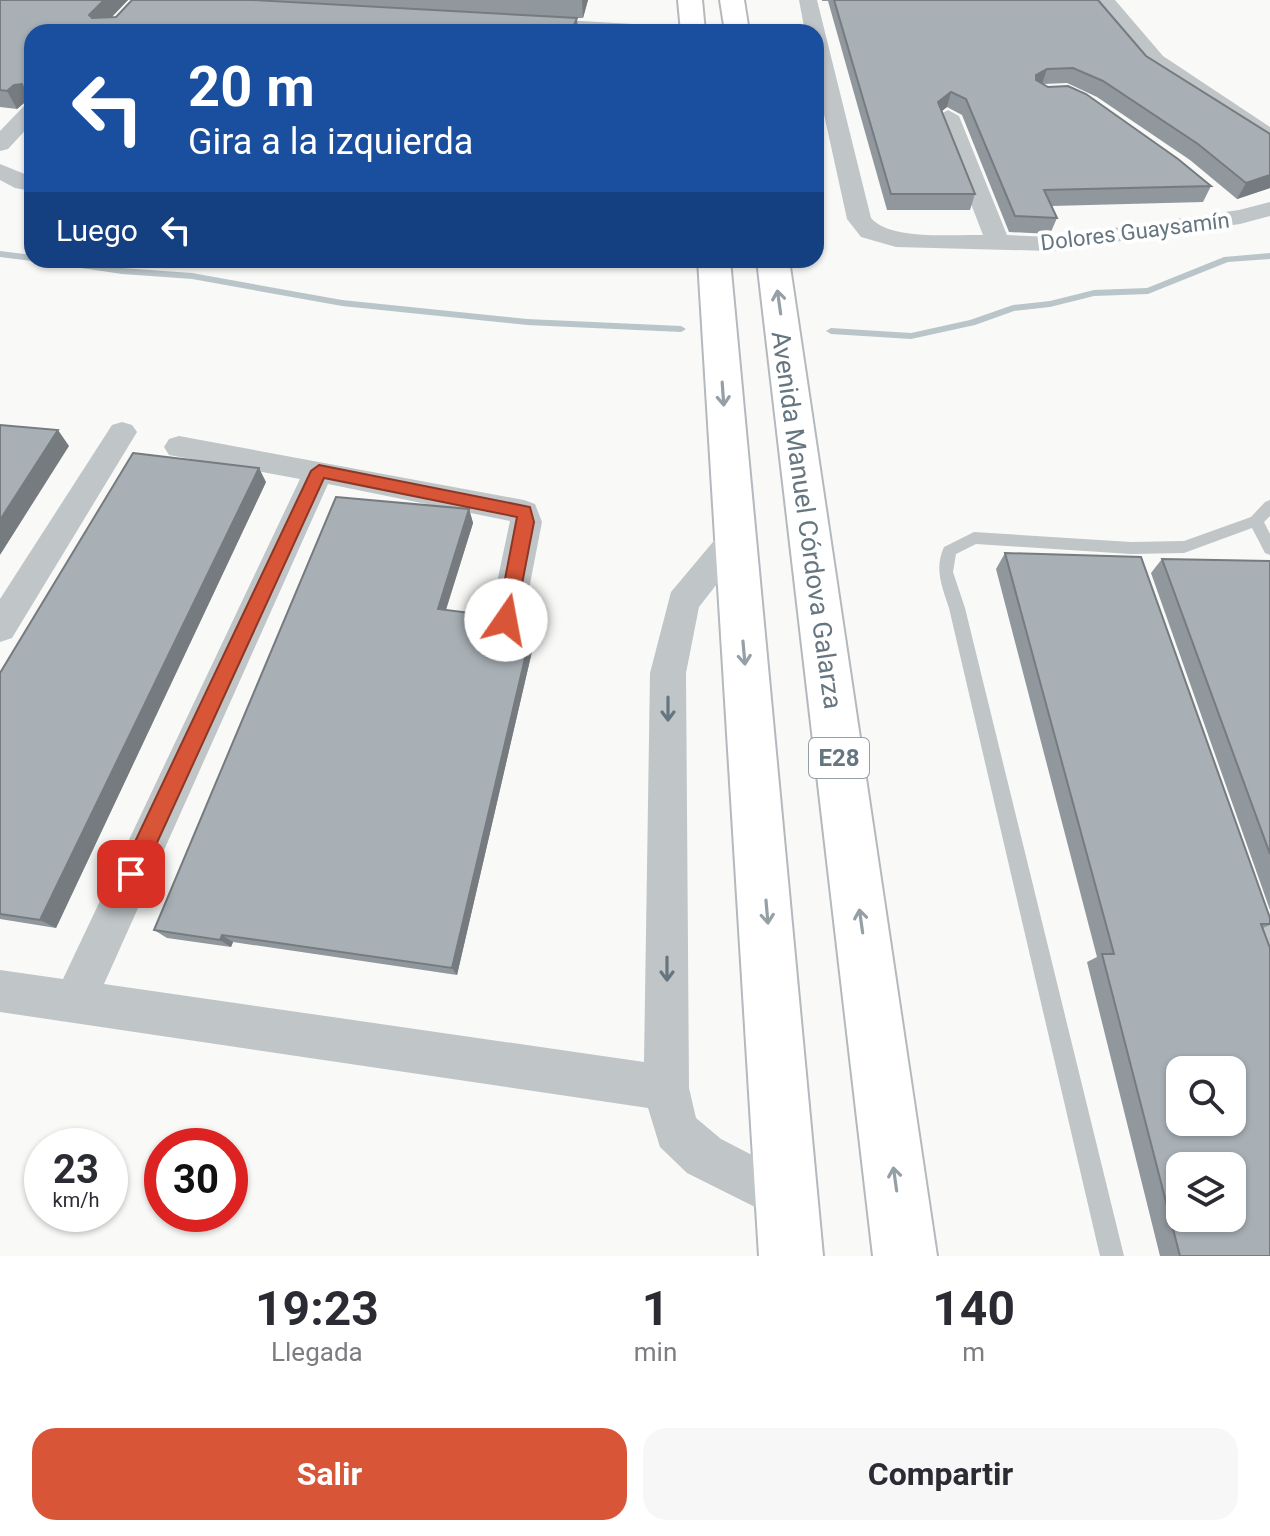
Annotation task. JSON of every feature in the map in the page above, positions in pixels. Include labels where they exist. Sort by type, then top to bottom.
[{"type":"main road","points":[[690,0],[692,24]]},
{"type":"main road","points":[[732,0],[736,24]]},
{"type":"main road","points":[[715,268],[734,539],[767,913],[791,1256]]},
{"type":"main road","name":"Avenida Manuel Córdova Galarza","points":[[774,268],[905,1256]]},
{"type":"street","name":"Dolores Guaysamín","points":[[808,0],[814,24]]},
{"type":"street","points":[[1105,0],[1156,60],[1270,137]]},
{"type":"street","points":[[508,23],[555,24]]},
{"type":"street","name":"Dolores Guaysamín","points":[[824,68],[859,219],[870,232],[896,240],[1051,244],[1240,217],[1270,209]]},
{"type":"street","points":[[948,116],[998,243]]},
{"type":"street","points":[[8,141],[24,121]]},
{"type":"street","points":[[0,171],[24,183]]},
{"type":"street","points":[[1216,197],[1240,217]]},
{"type":"street","points":[[0,628],[122,432]]},
{"type":"street","points":[[179,447],[524,512],[526,522],[506,620]]},
{"type":"street","points":[[75,1004],[92,960],[319,471]]},
{"type":"street","points":[[734,539],[683,602],[668,673],[666,1088],[676,1131],[704,1156],[787,1199]]},
{"type":"street","points":[[0,991],[666,1088]]},
{"type":"lane","points":[[1112,1256],[1069,1064],[1040,960],[957,608],[945,572],[949,551],[974,538],[1133,556],[1184,547],[1256,521],[1270,506]]},
{"type":"lane","points":[[1256,521],[1270,549]]},
{"type":"lane","points":[[1249,888],[1270,947]]},
{"type":"building","points":[[0,0],[104,0],[89,15],[92,18],[116,17],[132,0],[252,0],[577,18],[574,24],[24,24],[24,90],[22,84],[14,85],[7,91],[0,90]]},
{"type":"building","points":[[834,0],[1098,0],[1146,56],[1270,134],[1270,175],[1246,183],[1198,144],[1103,81],[1073,68],[1047,69],[1036,75],[1036,80],[1048,87],[1068,86],[1086,94],[1211,186],[1044,190],[1057,218],[1015,216],[966,99],[951,92],[938,102],[975,194],[891,194]]},
{"type":"building","points":[[0,425],[58,430],[0,520]]},
{"type":"building","points":[[133,453],[259,468],[40,920],[0,914],[0,673]]},
{"type":"building","points":[[336,497],[469,509],[438,609],[486,615],[502,624],[518,618],[534,620],[452,968],[222,935],[220,940],[154,930]]},
{"type":"building","points":[[1005,553],[1141,557],[1270,918],[1270,924],[1261,924],[1270,948],[1270,1256],[1180,1256],[1174,1232],[1246,1232],[1246,1152],[1166,1152],[1166,1202],[1102,954],[1114,954]]},
{"type":"building","points":[[1162,559],[1270,561],[1270,854]]},
{"type":"waterway","points":[[0,254],[24,257]]},
{"type":"waterway","points":[[831,331],[911,336],[972,323],[1013,308],[1050,304],[1094,293],[1148,291],[1227,259],[1270,256]]},
{"type":"waterway","points":[[102,268],[192,276],[342,303],[527,322],[681,329]]},
{"type":"route","points":[[131,874],[319,471],[524,512],[526,522],[506,620]]}]
